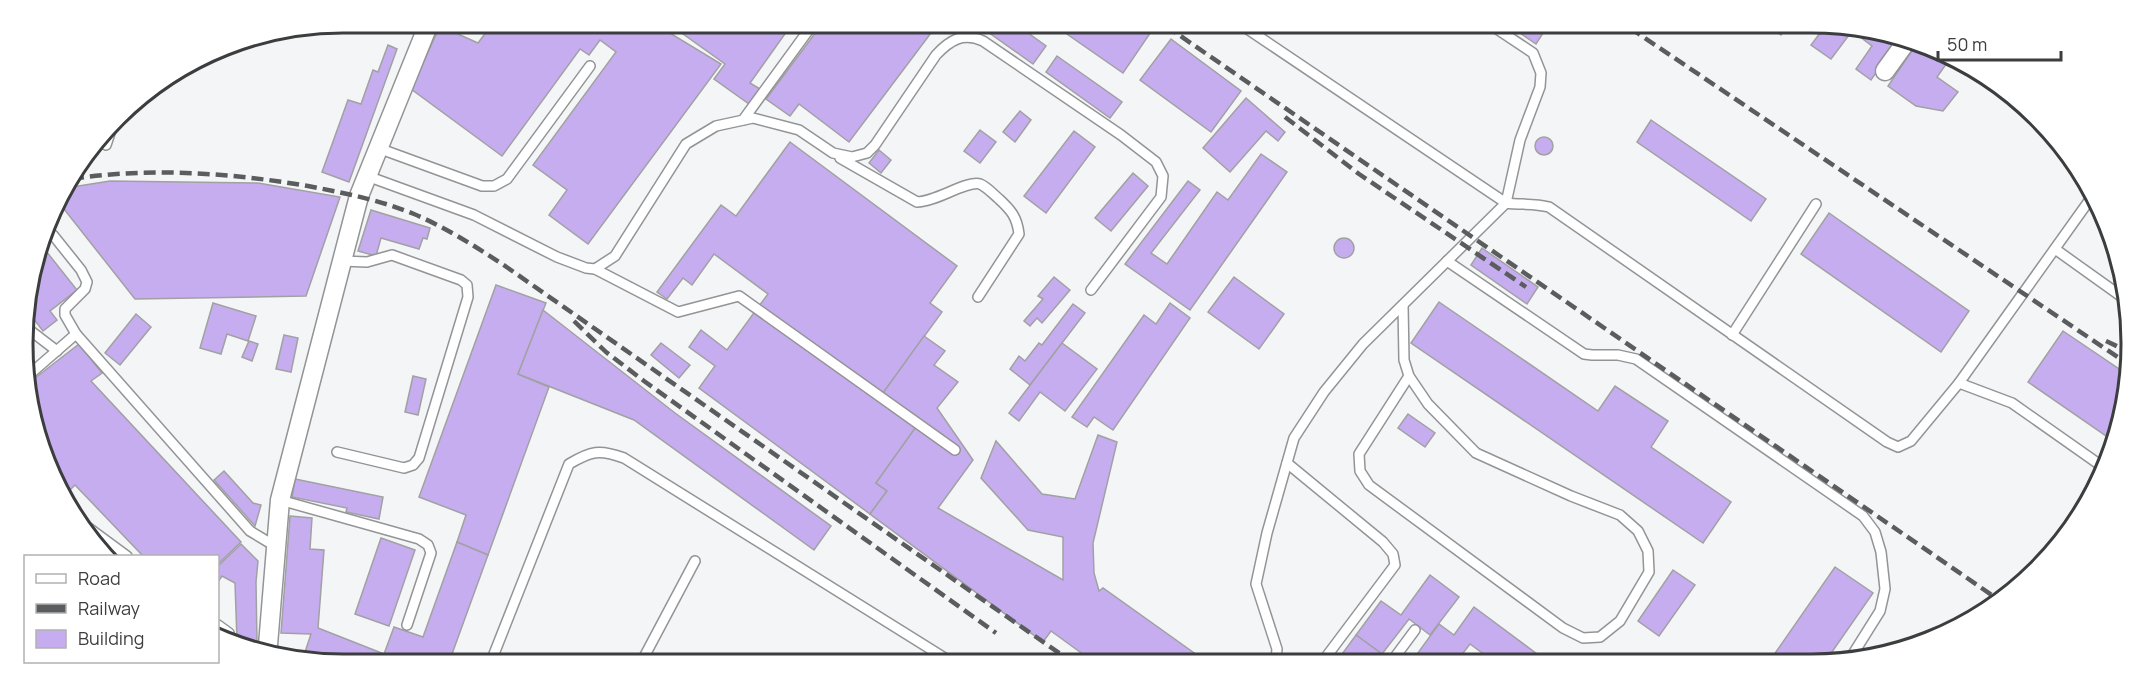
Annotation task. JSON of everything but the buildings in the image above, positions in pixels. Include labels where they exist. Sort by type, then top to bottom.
[{"type":"street","points":[[268,644],[280,500],[359,196],[419,33]]},
{"type":"street","points":[[1885,71],[1902,47]]},
{"type":"lane","points":[[743,120],[806,33]]},
{"type":"lane","points":[[1252,33],[1506,203],[1549,207],[1887,442],[1898,447],[1911,441],[1959,382],[2087,203]]},
{"type":"lane","points":[[1277,654],[1277,649],[1256,584],[1267,533],[1294,438],[1324,392],[1363,344],[1506,203],[1520,140],[1540,87],[1541,73],[1533,53],[1503,33]]},
{"type":"lane","points":[[833,153],[852,158],[867,153],[875,145],[936,56],[948,43],[960,37],[974,37],[983,41],[1121,135],[1156,162],[1163,176],[1161,197],[1091,290]]},
{"type":"lane","points":[[378,148],[482,186],[494,186],[507,179],[590,66]]},
{"type":"lane","points":[[595,269],[615,256],[686,144],[716,126],[753,118],[799,130],[833,153],[917,202],[927,202],[969,184],[978,183],[1013,212],[1018,222],[1019,234],[978,297]]},
{"type":"lane","points":[[367,176],[474,215],[556,257],[595,269],[678,312],[739,296],[955,450]]},
{"type":"lane","points":[[1732,335],[1816,204]]},
{"type":"lane","points":[[53,235],[81,270],[87,282],[85,289],[65,309],[65,315],[76,334],[250,531],[275,546]]},
{"type":"lane","points":[[2055,249],[2116,293]]},
{"type":"lane","points":[[337,452],[404,468],[413,465],[419,458],[468,297],[467,285],[461,280],[392,255],[367,262],[342,261]]},
{"type":"lane","points":[[1447,261],[1584,354],[1618,355],[1636,359],[1863,516],[1875,532],[1881,552],[1885,589],[1880,611],[1855,650]]},
{"type":"lane","points":[[1403,305],[1404,360],[1409,376],[1428,404],[1476,453],[1570,496],[1620,515],[1638,531],[1648,551],[1649,572],[1620,621],[1600,637],[1583,638],[1563,628],[1369,485],[1360,471],[1359,454],[1409,376]]},
{"type":"lane","points":[[34,333],[57,351]]},
{"type":"lane","points":[[35,370],[76,334]]},
{"type":"lane","points":[[1959,382],[2012,403],[2097,463]]},
{"type":"lane","points":[[494,654],[569,464],[587,454],[605,451],[624,458],[938,654]]},
{"type":"lane","points":[[1287,463],[1383,542],[1392,554],[1395,565],[1328,654]]},
{"type":"lane","points":[[280,500],[419,539],[428,545],[431,553],[407,625]]},
{"type":"lane","points":[[99,536],[126,555]]},
{"type":"lane","points":[[646,654],[695,561]]},
{"type":"lane","points":[[1397,654],[1415,630]]},
{"type":"railway","points":[[1176,33],[1992,595]]},
{"type":"railway","points":[[1637,33],[2120,359]]},
{"type":"railway","points":[[1285,117],[1359,174],[1526,287]]},
{"type":"railway","points":[[81,178],[131,173],[191,173],[250,178],[308,186],[362,197],[401,209],[426,220],[508,268],[1060,654]]},
{"type":"railway","points":[[574,321],[606,352],[644,381],[996,633]]},
{"type":"railway","points":[[2106,341],[2121,348]]}]
